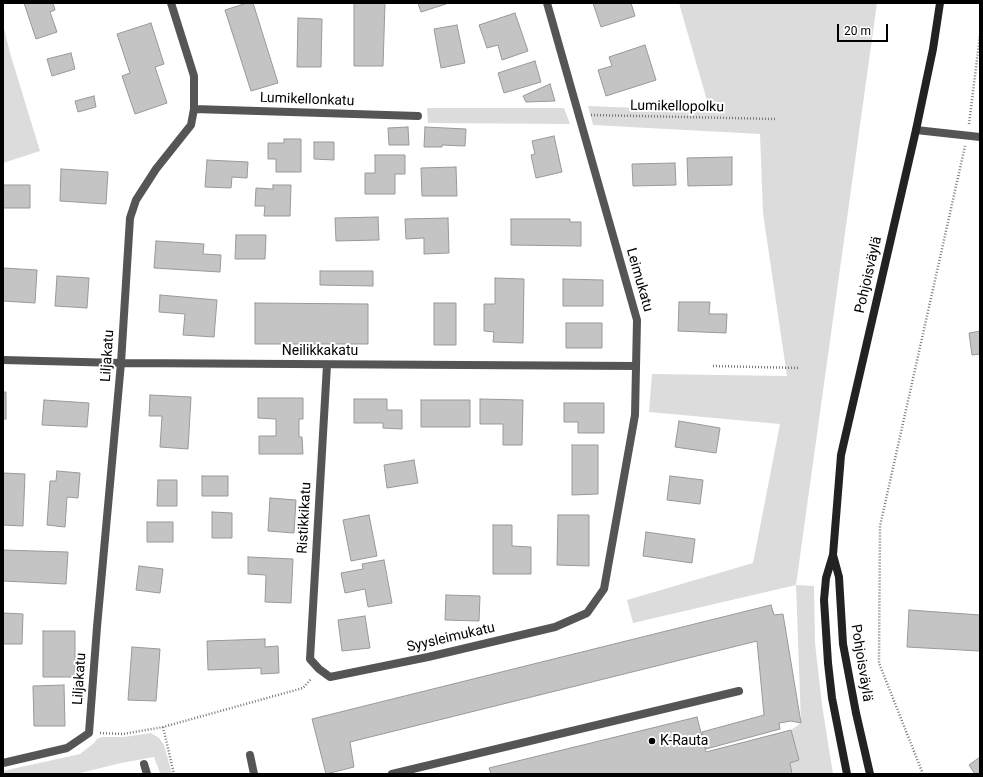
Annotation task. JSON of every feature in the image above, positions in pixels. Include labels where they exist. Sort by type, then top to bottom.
[{"type":"main road","name":"Pohjoisväylä","points":[[847,774],[832,698],[828,663],[824,600],[826,578],[833,555],[841,455],[916,130],[933,49],[940,3]]},
{"type":"main road","name":"Pohjoisväylä","points":[[833,555],[839,577],[843,644],[856,713],[870,774]]},
{"type":"street","name":"Liljakatu","points":[[89,733],[121,363],[130,218],[136,200],[156,169],[191,125],[194,109],[194,76],[171,3]]},
{"type":"street","name":"Leimukatu","points":[[547,3],[637,320],[635,415],[604,589],[587,613]]},
{"type":"street","name":"Lumikellonkatu","points":[[194,109],[418,116]]},
{"type":"street","points":[[916,130],[980,137]]},
{"type":"street","name":"Neilikkakatu","points":[[3,360],[121,363],[636,366]]},
{"type":"street","name":"Ristikkikatu","points":[[319,669],[310,659],[327,364]]},
{"type":"street","name":"Syysleimukatu","points":[[319,669],[330,677],[428,657],[555,627],[587,613]]},
{"type":"street","points":[[392,774],[738,691]]},
{"type":"street","points":[[3,763],[67,748],[89,733]]},
{"type":"street","points":[[250,755],[254,774]]},
{"type":"street","points":[[144,764],[147,774]]},
{"type":"path","points":[[924,774],[879,663],[880,526],[967,136],[980,35]]},
{"type":"path","name":"Lumikellopolku","points":[[578,114],[776,120]]},
{"type":"path","points":[[713,366],[800,368]]},
{"type":"path","points":[[89,733],[123,734],[163,727],[303,688],[319,669]]},
{"type":"path","points":[[163,727],[174,774]]},
{"type":"shaded area","points":[[679,3],[877,3],[796,585],[633,623],[627,600],[753,563],[780,424],[649,412],[652,374],[787,376],[763,213],[760,134],[593,125],[588,106],[710,111]]},
{"type":"shaded area","points":[[3,24],[10,53],[40,151],[3,163]]},
{"type":"shaded area","points":[[427,108],[564,108],[570,124],[428,123]]},
{"type":"shaded area","points":[[796,585],[814,586],[815,643],[822,705],[833,774],[792,774],[790,763],[799,760],[791,730],[801,723]]},
{"type":"shaded area","points":[[151,733],[159,738],[164,745],[172,774],[158,774],[160,773],[154,757],[76,774],[3,774],[3,771],[80,754],[97,739],[102,737],[124,737]]},
{"type":"building","points":[[24,3],[53,3],[55,10],[50,12],[57,32],[36,39]]},
{"type":"building","points":[[247,3],[253,3],[278,83],[251,91],[225,10]]},
{"type":"building","points":[[354,3],[385,3],[383,66],[354,66]]},
{"type":"building","points":[[418,3],[449,3],[421,12]]},
{"type":"building","points":[[593,3],[631,3],[635,16],[601,27]]},
{"type":"building","points":[[515,13],[528,51],[502,60],[498,45],[487,48],[479,25]]},
{"type":"building","points":[[298,18],[322,19],[321,67],[297,67]]},
{"type":"building","points":[[151,23],[164,64],[155,67],[167,103],[135,114],[122,76],[130,73],[117,34]]},
{"type":"building","points":[[457,25],[465,63],[441,68],[434,29]]},
{"type":"building","points":[[645,45],[656,80],[606,96],[598,70],[612,66],[609,57]]},
{"type":"building","points":[[71,53],[75,69],[52,76],[47,59]]},
{"type":"building","points":[[535,61],[541,82],[504,93],[498,73]]},
{"type":"building","points":[[550,84],[555,101],[526,102],[523,96]]},
{"type":"building","points":[[94,96],[96,107],[78,112],[75,101]]},
{"type":"building","points":[[408,127],[409,145],[389,145],[388,128]]},
{"type":"building","points":[[425,127],[466,129],[465,146],[442,145],[442,147],[424,147]]},
{"type":"building","points":[[554,136],[562,172],[536,178],[531,155],[535,154],[532,141]]},
{"type":"building","points":[[284,139],[301,139],[301,172],[276,172],[276,159],[268,159],[268,143],[284,143]]},
{"type":"building","points":[[314,142],[334,142],[334,160],[314,159]]},
{"type":"building","points":[[375,155],[405,155],[405,174],[395,174],[395,194],[365,194],[365,173],[375,173]]},
{"type":"building","points":[[732,157],[732,185],[688,186],[687,158]]},
{"type":"building","points":[[207,160],[248,162],[247,178],[232,177],[231,188],[205,187]]},
{"type":"building","points":[[675,163],[676,185],[633,186],[632,164]]},
{"type":"building","points":[[456,167],[457,196],[422,196],[421,168]]},
{"type":"building","points":[[61,169],[108,172],[106,204],[60,201]]},
{"type":"building","points":[[3,185],[30,185],[30,208],[3,208]]},
{"type":"building","points":[[273,185],[291,185],[290,216],[264,216],[265,206],[255,206],[256,188],[273,189]]},
{"type":"building","points":[[378,217],[379,240],[336,241],[335,218]]},
{"type":"building","points":[[448,218],[449,253],[424,254],[424,238],[406,239],[405,219]]},
{"type":"building","points":[[511,219],[570,219],[570,222],[581,222],[581,246],[511,245]]},
{"type":"building","points":[[236,235],[266,235],[265,259],[235,259]]},
{"type":"building","points":[[156,241],[204,244],[203,254],[221,255],[220,272],[154,268]]},
{"type":"building","points":[[3,268],[37,270],[35,303],[3,301]]},
{"type":"building","points":[[320,271],[373,271],[373,286],[320,285]]},
{"type":"building","points":[[57,276],[89,278],[87,308],[55,306]]},
{"type":"building","points":[[495,278],[524,279],[523,343],[493,342],[494,332],[484,331],[484,304],[495,304]]},
{"type":"building","points":[[563,279],[603,280],[603,306],[563,306]]},
{"type":"building","points":[[160,295],[217,300],[214,337],[183,335],[185,314],[159,312]]},
{"type":"building","points":[[679,302],[710,302],[709,314],[727,314],[726,333],[678,331]]},
{"type":"building","points":[[255,303],[368,304],[368,344],[255,344]]},
{"type":"building","points":[[434,303],[456,303],[456,345],[434,345]]},
{"type":"building","points":[[566,323],[602,323],[602,348],[566,348]]},
{"type":"building","points":[[980,331],[980,354],[972,355],[969,333]]},
{"type":"building","points":[[3,392],[6,392],[6,419],[3,419]]},
{"type":"building","points":[[150,395],[191,397],[188,449],[160,447],[162,416],[149,416]]},
{"type":"building","points":[[258,398],[303,398],[303,419],[299,419],[299,437],[302,437],[303,454],[259,454],[259,436],[276,436],[276,419],[258,418]]},
{"type":"building","points":[[354,399],[387,399],[387,410],[402,410],[402,429],[383,428],[383,423],[354,423]]},
{"type":"building","points":[[480,399],[523,400],[522,445],[503,445],[503,424],[480,424]]},
{"type":"building","points":[[44,400],[89,403],[87,427],[42,425]]},
{"type":"building","points":[[421,400],[470,400],[470,427],[421,427]]},
{"type":"building","points":[[564,403],[604,403],[604,433],[578,433],[578,422],[564,422]]},
{"type":"building","points":[[679,421],[720,428],[716,453],[675,447]]},
{"type":"building","points":[[572,445],[598,445],[598,494],[572,495]]},
{"type":"building","points":[[414,460],[418,483],[387,488],[384,465]]},
{"type":"building","points":[[57,471],[80,473],[78,498],[67,497],[65,527],[47,525],[50,481],[56,481]]},
{"type":"building","points":[[3,473],[25,474],[23,526],[3,525]]},
{"type":"building","points":[[202,476],[228,476],[228,496],[202,496]]},
{"type":"building","points":[[670,476],[703,480],[700,504],[667,500]]},
{"type":"building","points":[[158,480],[177,480],[177,506],[157,506]]},
{"type":"building","points":[[270,498],[296,500],[294,533],[268,531]]},
{"type":"building","points":[[212,512],[232,513],[232,538],[212,538]]},
{"type":"building","points":[[369,515],[377,556],[351,561],[343,520]]},
{"type":"building","points":[[558,515],[589,515],[589,566],[557,565]]},
{"type":"building","points":[[147,522],[173,522],[173,542],[147,542]]},
{"type":"building","points":[[493,525],[512,525],[512,546],[531,547],[531,574],[493,574]]},
{"type":"building","points":[[646,532],[695,539],[692,563],[643,556]]},
{"type":"building","points":[[3,550],[68,552],[66,584],[3,581]]},
{"type":"building","points":[[248,557],[293,559],[291,603],[265,602],[266,575],[248,574]]},
{"type":"building","points":[[384,560],[392,603],[368,607],[365,589],[345,593],[341,573],[363,569],[362,564]]},
{"type":"building","points":[[139,566],[163,569],[160,593],[136,590]]},
{"type":"building","points":[[446,595],[480,596],[479,621],[445,620]]},
{"type":"building","points":[[771,605],[774,615],[783,614],[801,723],[791,721],[779,723],[780,729],[706,749],[702,732],[764,715],[757,641],[350,742],[354,767],[326,774],[312,719]]},
{"type":"building","points":[[909,610],[980,615],[980,651],[907,647]]},
{"type":"building","points":[[3,613],[23,614],[22,644],[3,644]]},
{"type":"building","points":[[365,616],[370,648],[342,651],[338,620]]},
{"type":"building","points":[[43,631],[75,631],[75,677],[43,677]]},
{"type":"building","points":[[265,639],[265,647],[278,646],[279,673],[261,674],[261,668],[208,670],[207,641]]},
{"type":"building","points":[[132,647],[160,649],[156,701],[128,700]]},
{"type":"building","points":[[64,685],[65,726],[34,726],[33,686]]},
{"type":"building","name":"K-Rauta","points":[[697,717],[706,752],[791,730],[799,760],[790,763],[792,774],[491,774],[489,768]]},
{"type":"building","points":[[980,757],[980,774],[975,774],[969,765]]},
{"type":"place","name":"K-Rauta","points":[[652,741]]}]
